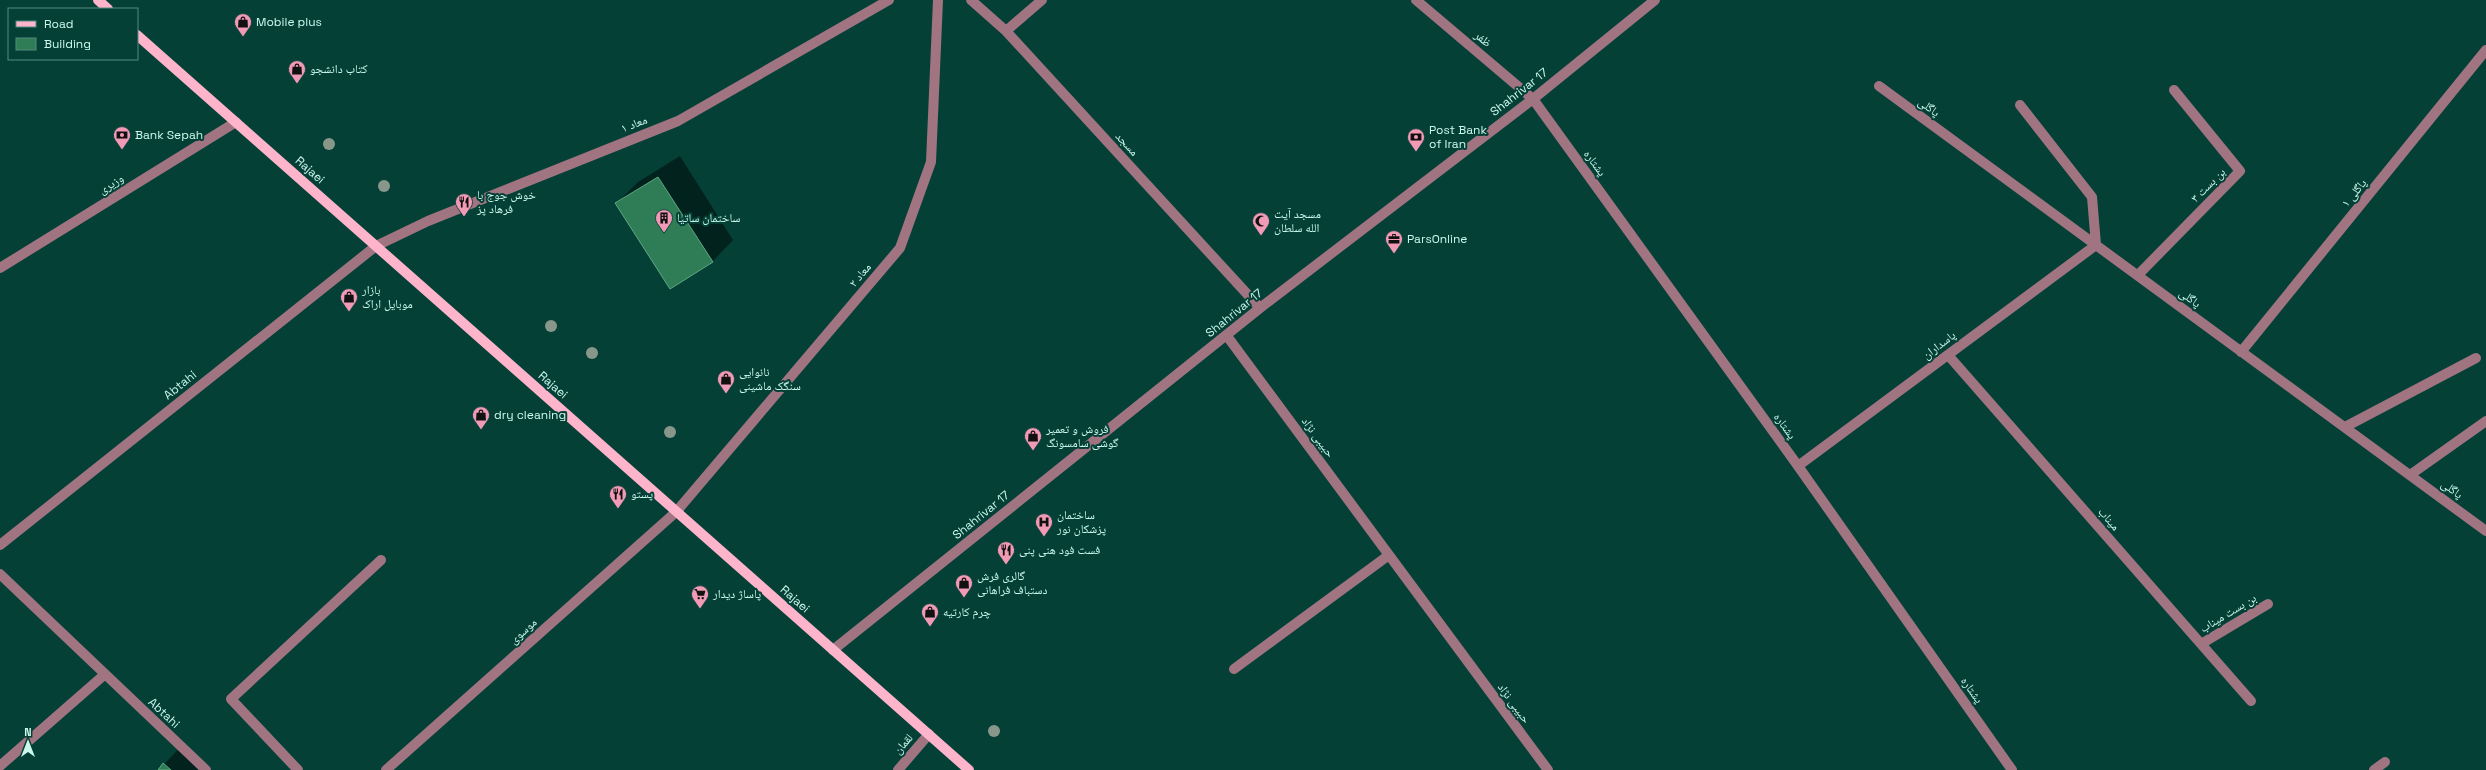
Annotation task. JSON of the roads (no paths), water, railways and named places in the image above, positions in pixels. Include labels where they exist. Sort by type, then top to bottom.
[{"type":"main road","points":[[98,0],[107,8]]},
{"type":"main road","name":"Rajaei","points":[[138,36],[928,734],[964,768]]},
{"type":"street","name":"معاد ۱","points":[[376,246],[428,221],[678,121],[889,0]]},
{"type":"street","name":"معاد ۲","points":[[676,512],[900,248],[931,162],[938,0]]},
{"type":"street","name":"مسجد","points":[[971,0],[1006,31],[1260,308]]},
{"type":"street","points":[[1006,31],[1042,0]]},
{"type":"street","name":"ظفر","points":[[1416,0],[1533,99]]},
{"type":"street","name":"Shahrivar 17","points":[[833,650],[1227,336],[1260,308],[1533,99],[1655,0]]},
{"type":"street","name":"پاگلی ۱","points":[[2241,352],[2486,50]]},
{"type":"street","name":"پاگلی","points":[[1879,86],[2486,531]]},
{"type":"street","name":"بن بست ۳","points":[[2138,275],[2240,171],[2174,90]]},
{"type":"street","name":"پشتاره","points":[[1533,99],[1798,466],[2012,770]]},
{"type":"street","points":[[2020,105],[2092,197],[2096,245]]},
{"type":"street","name":"وزیری","points":[[0,268],[236,122]]},
{"type":"street","name":"پاسداران","points":[[1798,466],[2096,245]]},
{"type":"street","name":"Abtahi","points":[[0,545],[376,246]]},
{"type":"street","name":"حبیبی نژاد","points":[[1227,336],[1547,770]]},
{"type":"street","name":"میناب","points":[[1948,355],[2251,701]]},
{"type":"street","points":[[2345,427],[2476,358]]},
{"type":"street","points":[[2410,475],[2486,421]]},
{"type":"street","name":"موسوی","points":[[386,770],[676,512]]},
{"type":"street","points":[[1234,669],[1388,554]]},
{"type":"street","points":[[298,770],[231,699],[381,560]]},
{"type":"street","name":"Abtahi","points":[[0,574],[104,675],[206,770]]},
{"type":"street","name":"بن بست میناب","points":[[2201,644],[2268,604]]},
{"type":"street","points":[[0,766],[104,675]]},
{"type":"street","name":"لقمان","points":[[898,770],[928,734]]},
{"type":"street","points":[[2374,770],[2385,762]]},
{"type":"place","name":"Mobile plus","points":[[243,37]]},
{"type":"place","name":"کتاب دانشجو","points":[[297,84]]},
{"type":"place","name":"Bank Sepah","points":[[122,150]]},
{"type":"place","name":"Post Bank of Iran","points":[[1416,152]]},
{"type":"place","name":"خوش جوج با فرهاد پز","points":[[464,217]]},
{"type":"place","name":"ساختمان ساتیا","points":[[664,233]]},
{"type":"place","name":"مسجد آیت الله سلطان","points":[[1261,236]]},
{"type":"place","name":"ParsOnline","points":[[1394,254]]},
{"type":"place","name":"بازار موبایل اراک","points":[[349,312]]},
{"type":"place","name":"نانوایی سنگک ماشینی","points":[[726,394]]},
{"type":"place","name":"dry cleaning","points":[[481,430]]},
{"type":"place","name":"فروش و تعمیر گوشی سامسونگ","points":[[1033,451]]},
{"type":"place","name":"پستو","points":[[618,509]]},
{"type":"place","name":"ساختمان پزشکان نور","points":[[1044,537]]},
{"type":"place","name":"فست فود هنی پنی","points":[[1006,565]]},
{"type":"place","name":"گالری فرش دستباف فراهانی","points":[[964,598]]},
{"type":"place","name":"پاساژ دیدار","points":[[700,609]]},
{"type":"place","name":"چرم کارتیه","points":[[930,627]]}]
